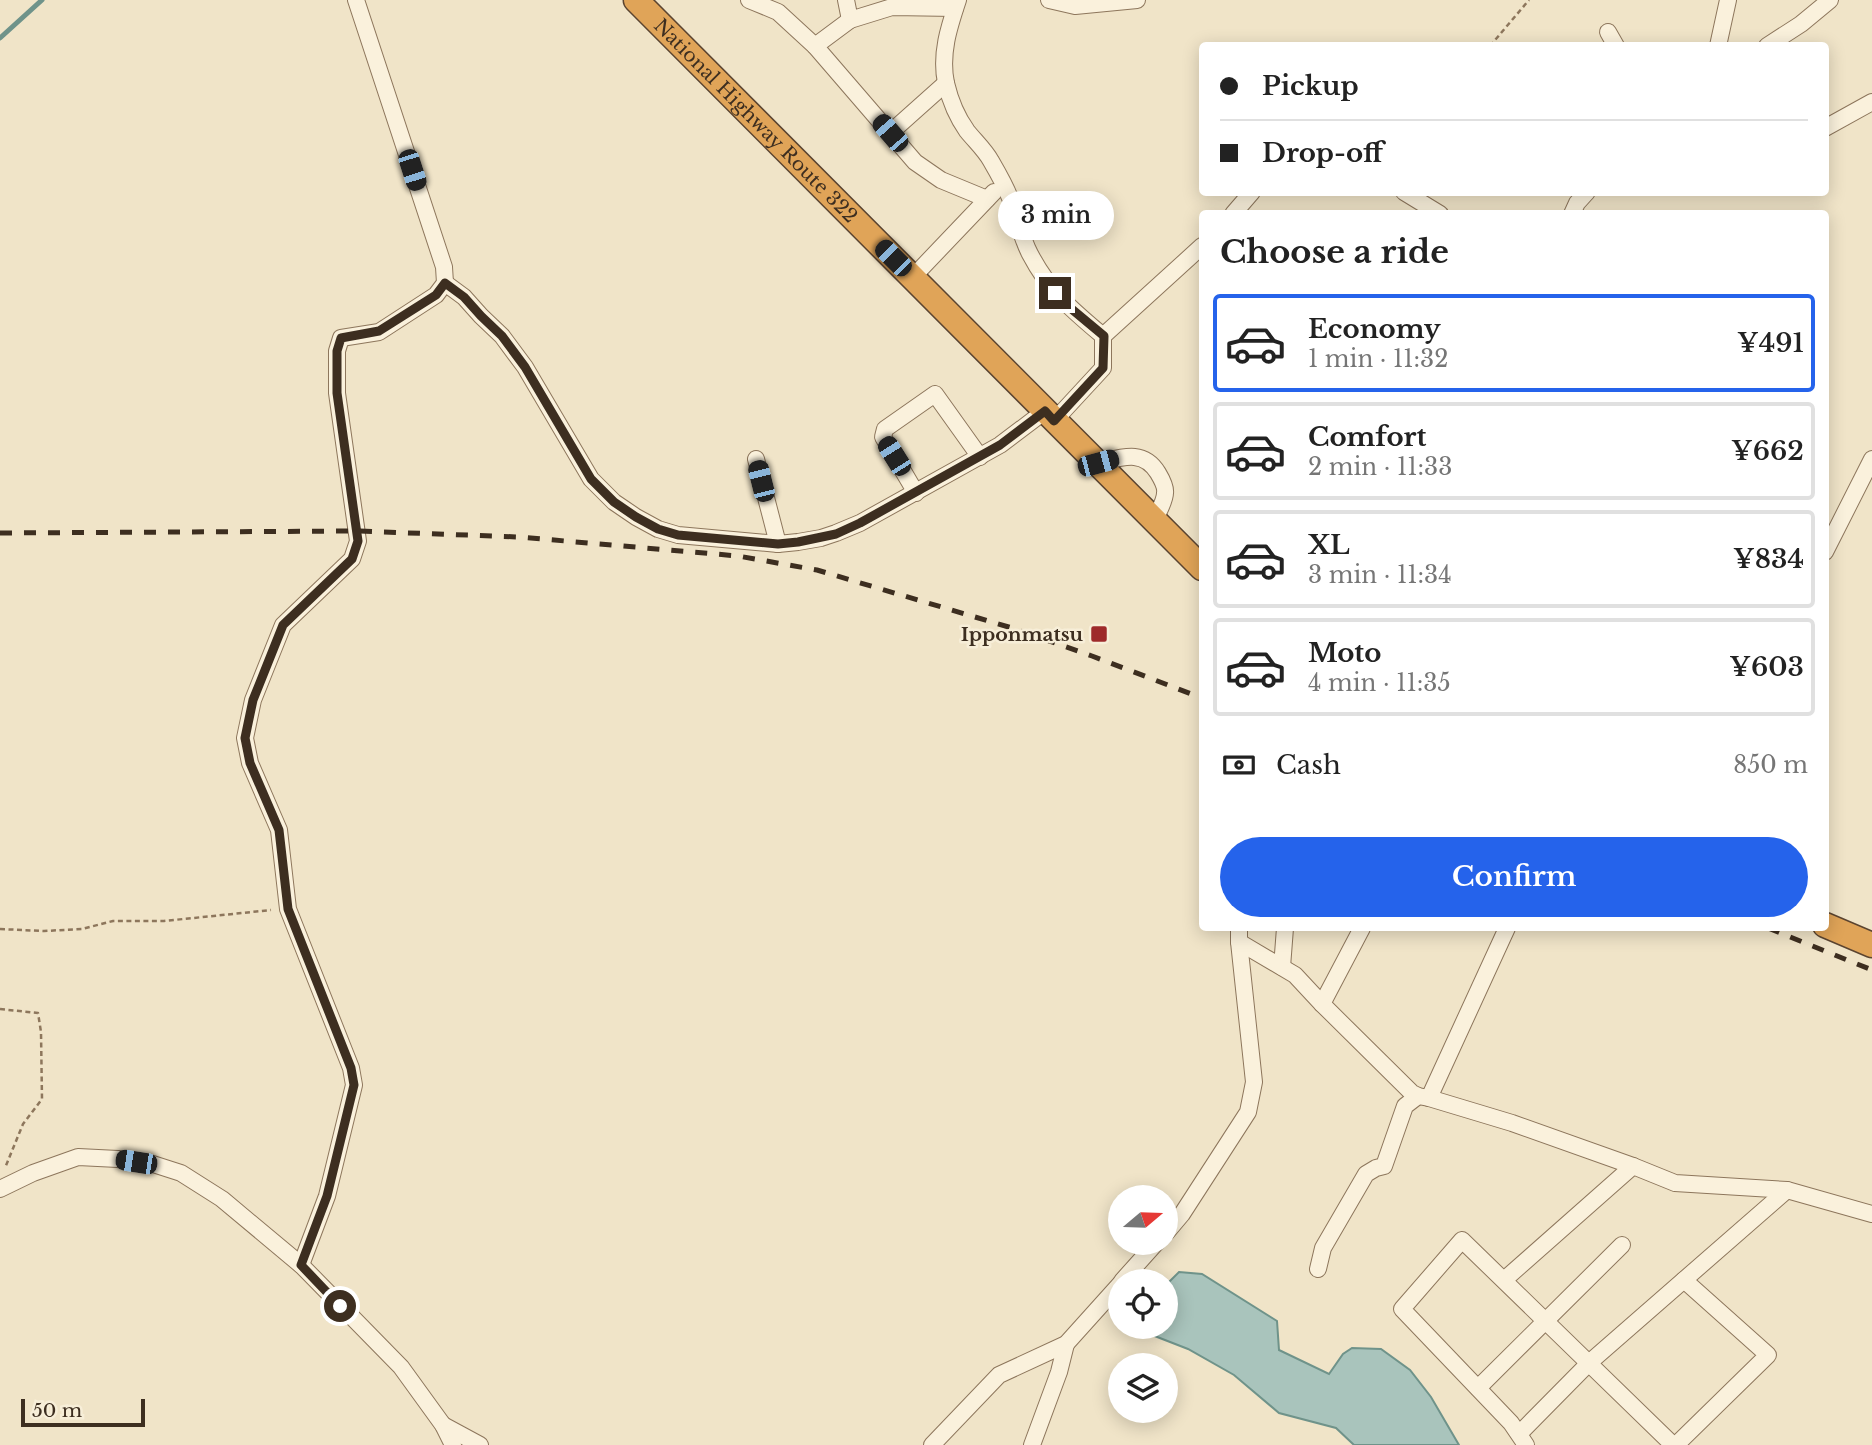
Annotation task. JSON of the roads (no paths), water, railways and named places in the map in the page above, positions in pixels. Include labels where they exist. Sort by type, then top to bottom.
[{"type":"highway","name":"National Highway Route 322","points":[[636,0],[1199,565]]},
{"type":"highway","points":[[1829,927],[1872,944]]},
{"type":"street","points":[[301,1265],[327,1196],[354,1085],[351,1068],[288,909],[279,830],[250,763],[245,738],[253,700],[283,625],[352,559],[358,541],[337,393],[337,351],[341,338],[379,331],[436,295],[445,283],[444,267],[356,0]]},
{"type":"street","points":[[749,0],[778,12],[815,46],[915,162],[941,180],[987,199]]},
{"type":"street","points":[[846,0],[850,20]]},
{"type":"street","points":[[1049,0],[1074,6],[1137,0]]},
{"type":"street","points":[[1719,42],[1728,0]]},
{"type":"street","points":[[1773,42],[1830,0]]},
{"type":"street","points":[[815,46],[850,20],[892,7],[957,4],[947,29],[944,68],[951,100],[958,116],[988,156],[1003,183],[1028,251],[1046,280],[1068,306],[1104,336]]},
{"type":"street","points":[[890,133],[946,82]]},
{"type":"street","points":[[1829,126],[1872,102]]},
{"type":"street","points":[[912,278],[1003,183]]},
{"type":"street","points":[[1236,210],[1249,196]]},
{"type":"street","points":[[1411,196],[1433,210]]},
{"type":"street","points":[[445,283],[464,297],[502,336],[525,367],[591,479],[614,502],[658,529],[678,535],[778,544],[836,534],[860,523],[1050,416],[1103,368],[1104,336],[1199,249]]},
{"type":"street","points":[[916,493],[883,437],[885,429],[935,394],[979,457]]},
{"type":"street","points":[[1098,463],[1137,456],[1155,468],[1165,493],[1155,520]]},
{"type":"street","points":[[756,459],[778,544]]},
{"type":"street","points":[[1829,544],[1872,459]]},
{"type":"street","points":[[1282,967],[1285,931]]},
{"type":"street","points":[[1322,1004],[1360,931]]},
{"type":"street","points":[[1318,1269],[1323,1248],[1366,1174],[1384,1166],[1405,1106],[1423,1097],[1506,931]]},
{"type":"street","points":[[1239,935],[1295,975],[1412,1093],[1512,1123],[1675,1183],[1787,1190],[1872,1214]]},
{"type":"street","points":[[1178,1219],[1248,1112],[1254,1082],[1239,935]]},
{"type":"street","points":[[0,1189],[33,1173],[78,1157],[153,1164],[181,1173],[222,1199],[301,1265],[401,1367],[443,1425],[453,1445]]},
{"type":"street","points":[[1504,1280],[1633,1166]]},
{"type":"street","points":[[1684,1280],[1768,1355],[1675,1445],[1590,1362],[1462,1240],[1402,1309],[1523,1439],[1590,1362],[1787,1190]]},
{"type":"street","points":[[1478,1388],[1622,1245]]},
{"type":"street","points":[[1133,1269],[1145,1255]]},
{"type":"street","points":[[932,1445],[999,1375],[1066,1344],[1108,1297]]},
{"type":"street","points":[[1032,1445],[1066,1344]]},
{"type":"street","points":[[443,1425],[480,1445]]},
{"type":"water","points":[[1178,1273],[1202,1274],[1277,1321],[1279,1350],[1329,1374],[1343,1354],[1352,1348],[1381,1349],[1410,1370],[1431,1397],[1459,1445],[1354,1445],[1336,1428],[1279,1413],[1234,1375],[1188,1349],[1162,1339],[1178,1339]]},
{"type":"waterway","points":[[0,38],[42,0]]},
{"type":"railway","points":[[0,533],[357,531],[519,537],[738,556],[817,570],[1012,628],[1199,697]]},
{"type":"railway","points":[[1775,931],[1872,970]]},
{"type":"place","name":"Ipponmatsu","points":[[1099,634]]}]
